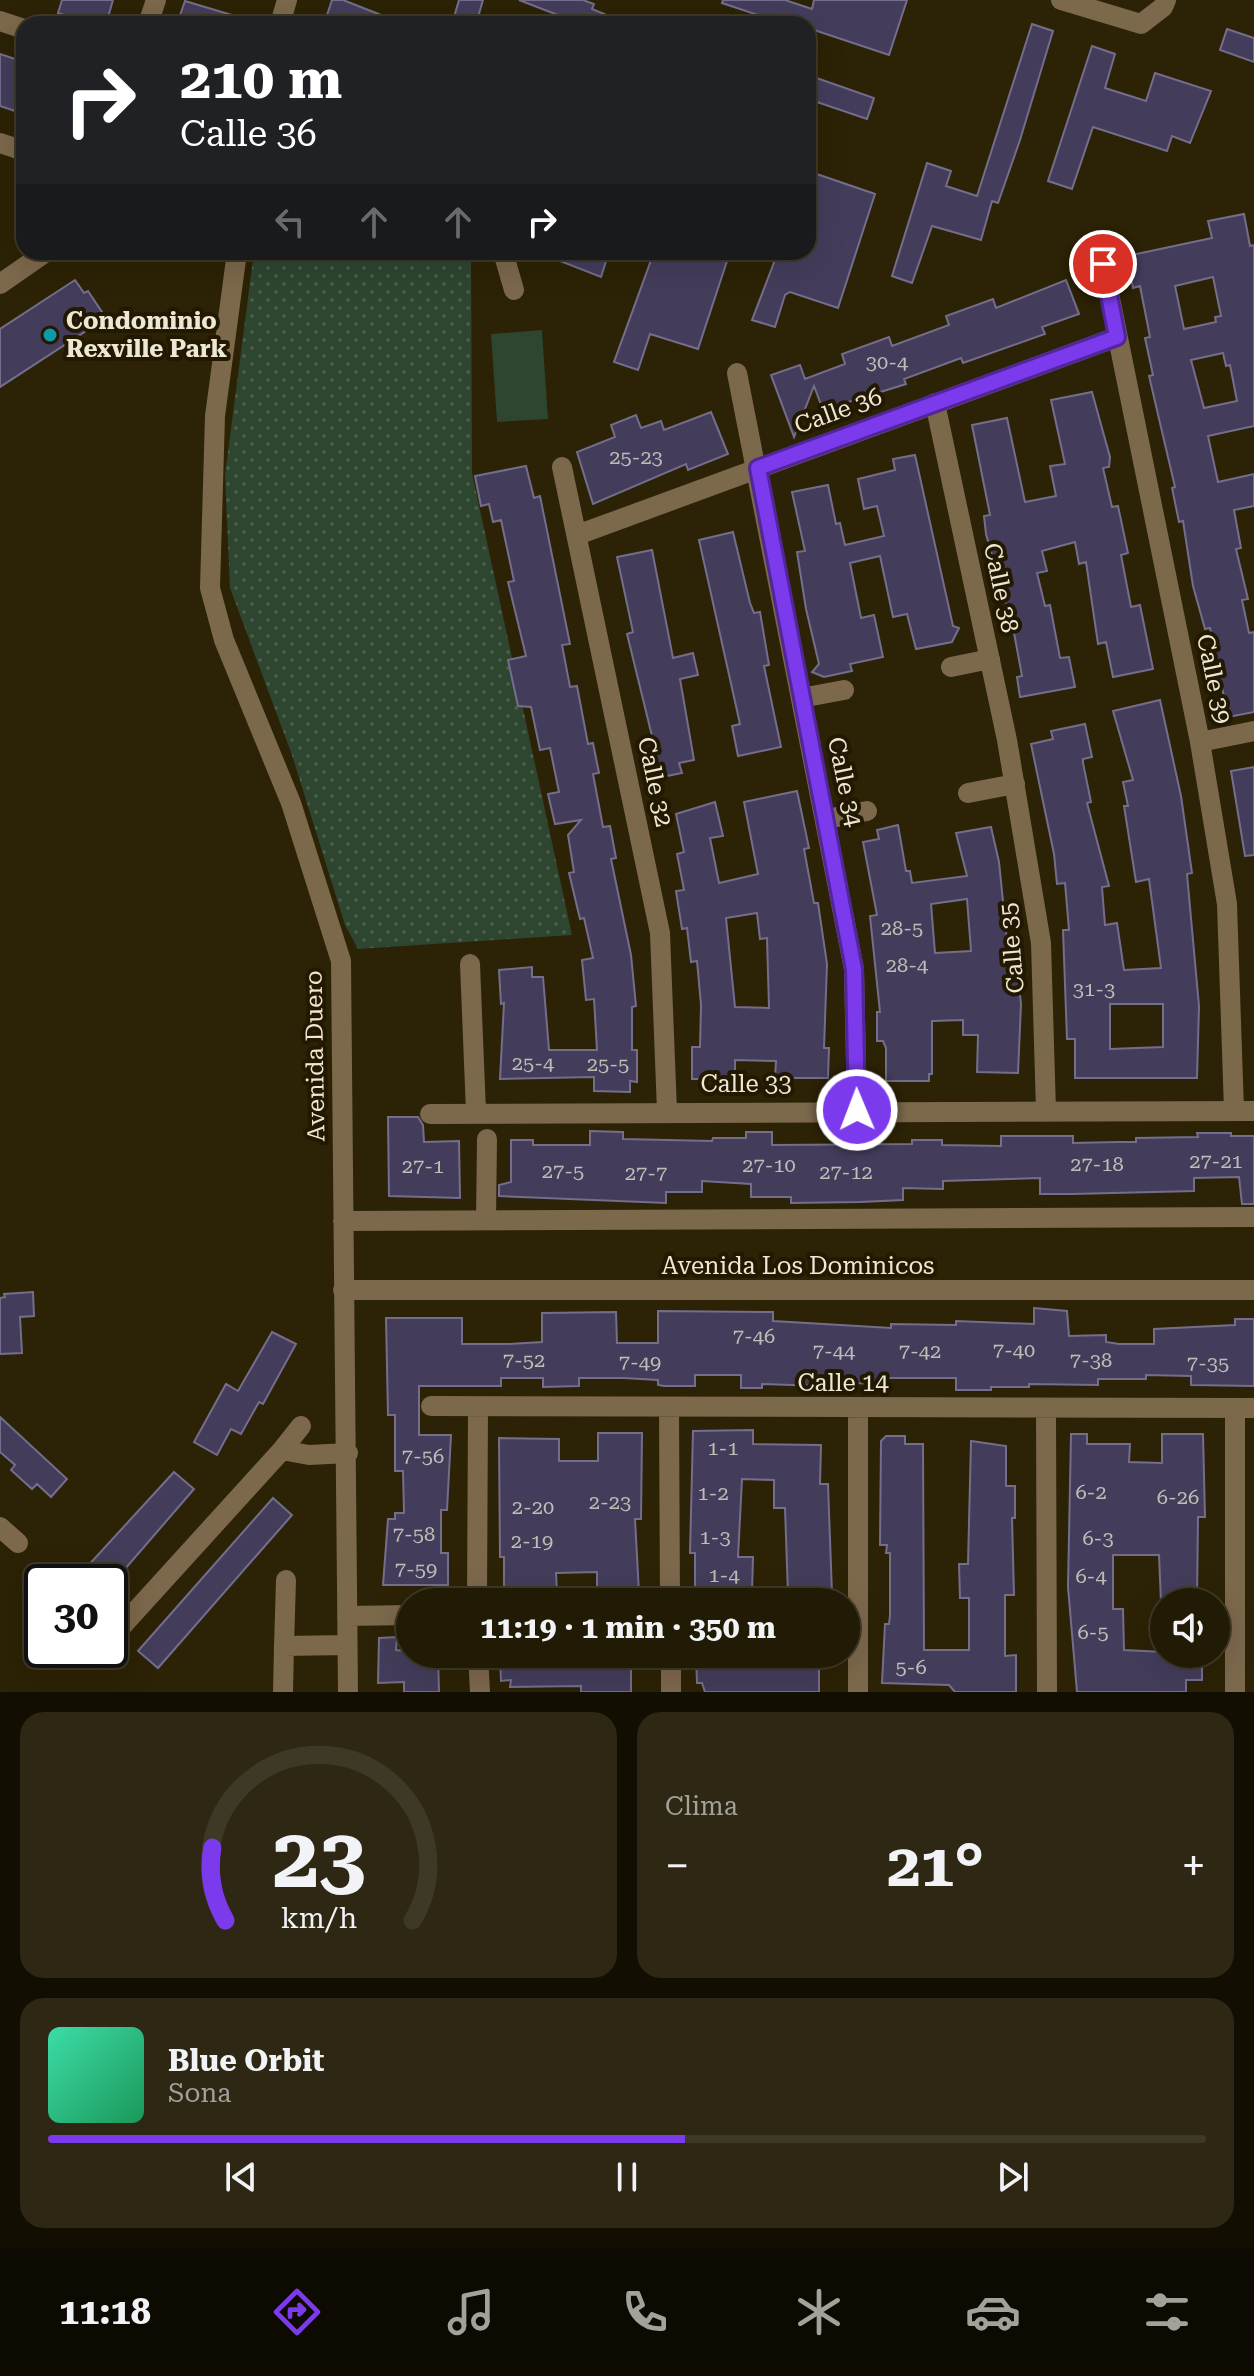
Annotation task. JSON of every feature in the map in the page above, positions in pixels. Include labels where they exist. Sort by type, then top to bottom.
[{"type":"street","points":[[1061,0],[1141,24],[1163,7],[1166,0]]},
{"type":"street","points":[[0,284],[34,260]]},
{"type":"street","name":"Avenida Duero","points":[[236,260],[215,416],[210,588],[224,640],[291,803],[341,961],[348,1692]]},
{"type":"street","points":[[505,260],[514,290]]},
{"type":"street","name":"Calle 39","points":[[1103,264],[1200,742],[1227,904],[1244,1111]]},
{"type":"street","name":"Calle 36","points":[[577,535],[1117,337]]},
{"type":"street","name":"Calle 34","points":[[737,373],[827,819],[854,969],[857,1110]]},
{"type":"street","name":"Calle 38","points":[[935,403],[1015,784]]},
{"type":"street","name":"Calle 32","points":[[562,467],[660,933],[667,1111]]},
{"type":"street","points":[[951,667],[990,659]]},
{"type":"street","points":[[801,698],[844,690]]},
{"type":"street","points":[[1200,742],[1254,731]]},
{"type":"street","points":[[968,793],[1015,784]]},
{"type":"street","name":"Calle 35","points":[[1015,784],[1041,943],[1046,1110]]},
{"type":"street","points":[[827,819],[867,811]]},
{"type":"street","points":[[470,964],[476,1112]]},
{"type":"street","name":"Calle 33","points":[[430,1114],[857,1110],[1244,1111]]},
{"type":"street","points":[[486,1220],[487,1139]]},
{"type":"street","name":"Avenida Los Dominicos","points":[[343,1221],[1254,1217]]},
{"type":"street","name":"Avenida Los Dominicos","points":[[343,1290],[1254,1290]]},
{"type":"street","name":"Calle 14","points":[[431,1406],[1245,1408]]},
{"type":"street","points":[[477,1588],[478,1408]]},
{"type":"street","points":[[669,1408],[670,1588]]},
{"type":"street","points":[[1235,1692],[1245,1408]]},
{"type":"street","points":[[858,1409],[858,1692]]},
{"type":"street","points":[[1046,1409],[1047,1692]]},
{"type":"street","points":[[128,1619],[301,1426]]},
{"type":"street","points":[[282,1450],[309,1455],[348,1453]]},
{"type":"street","points":[[0,1527],[18,1543]]},
{"type":"street","points":[[283,1692],[286,1580]]},
{"type":"street","points":[[347,1616],[396,1615]]},
{"type":"street","points":[[284,1646],[347,1645]]},
{"type":"street","points":[[479,1668],[480,1692]]},
{"type":"street","points":[[671,1668],[671,1692]]},
{"type":"green space","points":[[253,260],[471,260],[472,473],[572,935],[358,949],[345,925],[292,755],[230,588],[225,475]]},
{"type":"green space","points":[[542,330],[548,419],[497,422],[491,334]]},
{"type":"building","points":[[62,0],[113,0],[108,16],[67,16],[58,13]]},
{"type":"building","points":[[332,0],[343,0],[384,16],[327,16]]},
{"type":"building","points":[[459,0],[483,0],[478,16],[454,16]]},
{"type":"building","points":[[519,0],[583,0],[594,4],[592,9],[609,16],[560,16]]},
{"type":"building","points":[[723,0],[785,0],[812,9],[814,0],[907,0],[889,55],[816,31],[816,16],[761,16],[722,3]]},
{"type":"building","points":[[185,1],[235,16],[180,16]]},
{"type":"building","points":[[1032,24],[1053,31],[1020,140],[998,203],[992,201],[981,240],[932,226],[912,283],[892,276],[927,163],[951,171],[946,186],[977,196]]},
{"type":"building","points":[[1227,29],[1254,38],[1254,62],[1220,50]]},
{"type":"building","points":[[1092,46],[1115,54],[1105,88],[1146,101],[1155,73],[1211,91],[1190,143],[1172,136],[1167,151],[1093,127],[1072,189],[1048,181]]},
{"type":"building","points":[[0,54],[16,59],[16,111],[0,106]]},
{"type":"building","points":[[816,78],[874,98],[867,119],[816,102]]},
{"type":"building","points":[[816,174],[875,194],[838,308],[790,292],[785,295],[775,327],[752,320],[775,260],[816,260]]},
{"type":"building","points":[[1244,214],[1250,246],[1254,245],[1254,426],[1208,436],[1218,482],[1254,474],[1254,506],[1234,510],[1241,548],[1236,549],[1248,599],[1242,600],[1249,633],[1254,632],[1254,712],[1228,717],[1210,628],[1205,629],[1193,586],[1183,521],[1179,522],[1172,488],[1175,487],[1149,376],[1153,375],[1145,338],[1150,337],[1140,286],[1133,288],[1127,256],[1212,238],[1208,221]],"holes":[[[1213,277],[1221,316],[1215,317],[1216,322],[1184,329],[1175,286]],[[1223,353],[1226,366],[1230,365],[1237,401],[1204,408],[1191,360]]]},
{"type":"building","points":[[557,260],[606,260],[601,277]]},
{"type":"building","points":[[651,260],[727,260],[698,349],[650,334],[638,370],[614,362]]},
{"type":"building","name":"Condominio Rexville Park","points":[[75,280],[84,293],[88,291],[106,318],[0,387],[0,329]]},
{"type":"building","points":[[1066,280],[1079,314],[1042,327],[1045,334],[963,363],[961,358],[904,379],[906,384],[823,410],[814,386],[794,437],[771,375],[800,365],[805,379],[845,364],[842,354],[889,337],[892,346],[949,325],[946,316],[993,299],[996,308]]},
{"type":"building","points":[[1092,392],[1110,457],[1109,467],[1103,468],[1112,507],[1118,506],[1128,553],[1121,555],[1131,607],[1140,605],[1153,669],[1113,677],[1106,642],[1098,644],[1086,562],[1079,564],[1075,542],[1042,551],[1047,571],[1037,573],[1045,606],[1050,605],[1060,658],[1069,657],[1075,687],[1020,697],[1017,677],[1022,676],[1014,633],[986,534],[984,516],[990,515],[972,425],[1007,418],[1025,502],[1056,496],[1050,466],[1065,464],[1051,400]]},
{"type":"building","points":[[711,412],[728,454],[688,470],[686,464],[593,504],[577,452],[615,437],[611,425],[636,415],[641,428],[661,421],[664,430]]},
{"type":"building","points":[[915,455],[953,626],[959,628],[952,642],[916,649],[907,614],[893,617],[880,556],[850,563],[861,618],[874,615],[883,657],[850,664],[852,671],[824,677],[812,672],[819,664],[797,552],[805,551],[792,492],[828,485],[836,524],[840,523],[845,545],[884,536],[877,506],[864,509],[858,479],[895,470],[893,459]]},
{"type":"building","points":[[526,466],[534,498],[540,496],[570,644],[562,645],[570,687],[577,686],[588,744],[593,743],[599,773],[593,774],[603,827],[610,826],[616,858],[611,859],[631,955],[636,1006],[632,1007],[632,1050],[637,1050],[637,1082],[630,1081],[630,1092],[594,1091],[594,1077],[500,1079],[504,1003],[501,1004],[499,970],[532,967],[532,977],[543,977],[549,1050],[597,1050],[594,999],[586,1000],[582,960],[593,958],[569,873],[574,872],[568,835],[581,820],[555,824],[548,794],[559,792],[550,748],[540,750],[531,707],[518,706],[508,660],[526,656],[508,582],[514,581],[501,520],[493,522],[489,504],[481,506],[475,476]]},
{"type":"building","points":[[733,532],[750,603],[754,613],[760,612],[769,665],[764,666],[781,747],[738,756],[732,726],[740,724],[699,540]]},
{"type":"building","points":[[652,550],[673,658],[693,653],[698,675],[680,679],[694,760],[679,763],[682,773],[662,777],[627,634],[633,632],[617,557]]},
{"type":"building","points":[[1160,700],[1181,796],[1192,873],[1187,874],[1199,1006],[1197,1078],[1075,1078],[1075,1039],[1067,1039],[1063,930],[1069,930],[1065,883],[1057,884],[1054,854],[1031,744],[1053,739],[1051,731],[1085,724],[1092,757],[1083,759],[1091,802],[1087,803],[1109,886],[1102,887],[1105,925],[1117,923],[1124,970],[1161,968],[1149,879],[1136,882],[1123,782],[1133,780],[1113,711]],"holes":[[[1110,1004],[1163,1004],[1163,1047],[1110,1049]]]},
{"type":"building","points":[[1254,767],[1254,855],[1245,856],[1231,771]]},
{"type":"building","points":[[797,791],[809,848],[804,849],[814,903],[818,903],[827,964],[824,1048],[829,1048],[828,1078],[775,1078],[776,1061],[735,1060],[735,1079],[692,1079],[692,1047],[700,1047],[701,1005],[697,961],[691,962],[687,928],[682,929],[676,891],[684,890],[677,854],[684,852],[676,814],[715,802],[723,836],[710,838],[719,883],[758,874],[744,802]],"holes":[[[757,913],[760,939],[767,938],[769,1008],[735,1007],[726,918]]]},
{"type":"building","points":[[898,825],[906,871],[910,871],[912,883],[967,876],[956,833],[991,827],[999,862],[1007,941],[1014,940],[1021,1004],[1018,1073],[977,1072],[978,1035],[963,1035],[963,1020],[932,1021],[932,1074],[929,1074],[929,1081],[886,1081],[886,1048],[883,1041],[877,1041],[877,1012],[880,1012],[870,916],[877,915],[863,842],[879,839],[877,830]],"holes":[[[967,899],[971,951],[935,953],[931,904]]]},
{"type":"building","points":[[388,1117],[418,1117],[423,1125],[424,1142],[459,1141],[460,1198],[389,1196]]},
{"type":"building","points":[[590,1131],[623,1132],[623,1139],[712,1141],[713,1138],[746,1138],[746,1132],[772,1132],[772,1145],[912,1144],[912,1140],[942,1140],[942,1145],[1001,1146],[1001,1136],[1073,1136],[1073,1143],[1136,1142],[1136,1138],[1231,1133],[1231,1136],[1254,1136],[1254,1204],[1242,1204],[1239,1177],[1194,1178],[1194,1191],[1072,1194],[1040,1194],[1040,1178],[943,1181],[943,1189],[903,1188],[903,1200],[860,1202],[791,1203],[791,1197],[751,1197],[751,1184],[702,1181],[702,1192],[666,1192],[666,1203],[499,1196],[499,1185],[511,1182],[511,1140],[533,1140],[533,1145],[590,1145]]},
{"type":"building","points":[[33,1292],[34,1316],[20,1317],[22,1353],[0,1354],[0,1298],[5,1297],[4,1294]]},
{"type":"building","points":[[1034,1308],[1067,1311],[1069,1336],[1106,1335],[1106,1342],[1119,1344],[1154,1344],[1154,1329],[1235,1325],[1235,1319],[1254,1319],[1254,1386],[1191,1385],[1191,1376],[1146,1375],[1146,1379],[1098,1379],[1098,1385],[1029,1384],[1029,1387],[991,1387],[991,1390],[956,1390],[956,1378],[888,1378],[888,1384],[850,1383],[850,1387],[762,1384],[762,1388],[741,1388],[741,1375],[695,1375],[695,1386],[664,1386],[658,1385],[658,1380],[579,1378],[579,1386],[543,1387],[543,1378],[501,1378],[501,1386],[419,1386],[419,1435],[451,1435],[447,1510],[441,1510],[441,1553],[448,1553],[448,1585],[383,1585],[388,1519],[395,1519],[395,1513],[404,1513],[403,1471],[395,1471],[395,1415],[388,1415],[386,1318],[462,1318],[462,1344],[509,1344],[542,1342],[542,1313],[616,1312],[617,1343],[658,1343],[658,1311],[773,1312],[773,1321],[891,1328],[891,1324],[956,1325],[956,1321],[1034,1324]]},
{"type":"building","points":[[272,1332],[296,1344],[263,1404],[259,1402],[241,1434],[231,1429],[217,1455],[194,1442],[226,1384],[238,1391]]},
{"type":"building","points":[[0,1417],[67,1479],[51,1497],[37,1484],[32,1489],[11,1470],[15,1465],[0,1452]]},
{"type":"building","points":[[753,1430],[753,1444],[821,1445],[820,1484],[828,1484],[832,1588],[788,1588],[785,1508],[774,1508],[774,1480],[742,1479],[738,1557],[753,1557],[752,1588],[695,1588],[695,1553],[690,1553],[693,1431]]},
{"type":"building","points":[[598,1433],[642,1433],[641,1519],[635,1519],[639,1588],[597,1588],[597,1572],[556,1573],[557,1588],[504,1588],[504,1557],[500,1557],[499,1438],[559,1439],[559,1461],[598,1461]]},
{"type":"building","points":[[1071,1434],[1087,1434],[1087,1444],[1130,1444],[1129,1462],[1162,1463],[1162,1434],[1203,1434],[1205,1517],[1198,1517],[1197,1588],[1160,1588],[1159,1555],[1113,1555],[1113,1609],[1123,1609],[1124,1650],[1150,1651],[1150,1668],[1202,1668],[1202,1680],[1186,1680],[1186,1692],[1077,1692],[1068,1587]]},
{"type":"building","points":[[886,1436],[905,1436],[905,1444],[923,1444],[924,1650],[969,1650],[969,1598],[960,1598],[959,1564],[968,1564],[971,1441],[1006,1446],[1006,1486],[1015,1486],[1015,1518],[1012,1518],[1014,1595],[1005,1595],[1005,1656],[1016,1655],[1016,1692],[955,1692],[949,1685],[882,1683],[885,1624],[889,1624],[890,1615],[890,1553],[886,1553],[887,1545],[880,1545],[881,1441]]},
{"type":"building","points":[[174,1472],[194,1489],[128,1566],[90,1564]]},
{"type":"building","points":[[273,1498],[292,1515],[158,1668],[138,1651]]},
{"type":"building","points":[[396,1637],[396,1668],[438,1668],[439,1692],[404,1692],[404,1682],[378,1683],[379,1638]]},
{"type":"building","points":[[501,1668],[631,1668],[631,1692],[581,1692],[581,1686],[510,1687],[511,1680],[501,1681]]},
{"type":"building","points":[[696,1668],[819,1668],[819,1692],[705,1692],[702,1683],[697,1683]]},
{"type":"place","name":"Condominio Rexville Park","points":[[50,335]]},
{"type":"route","points":[[857,1110],[854,969],[758,468],[1117,337],[1103,264]]}]
